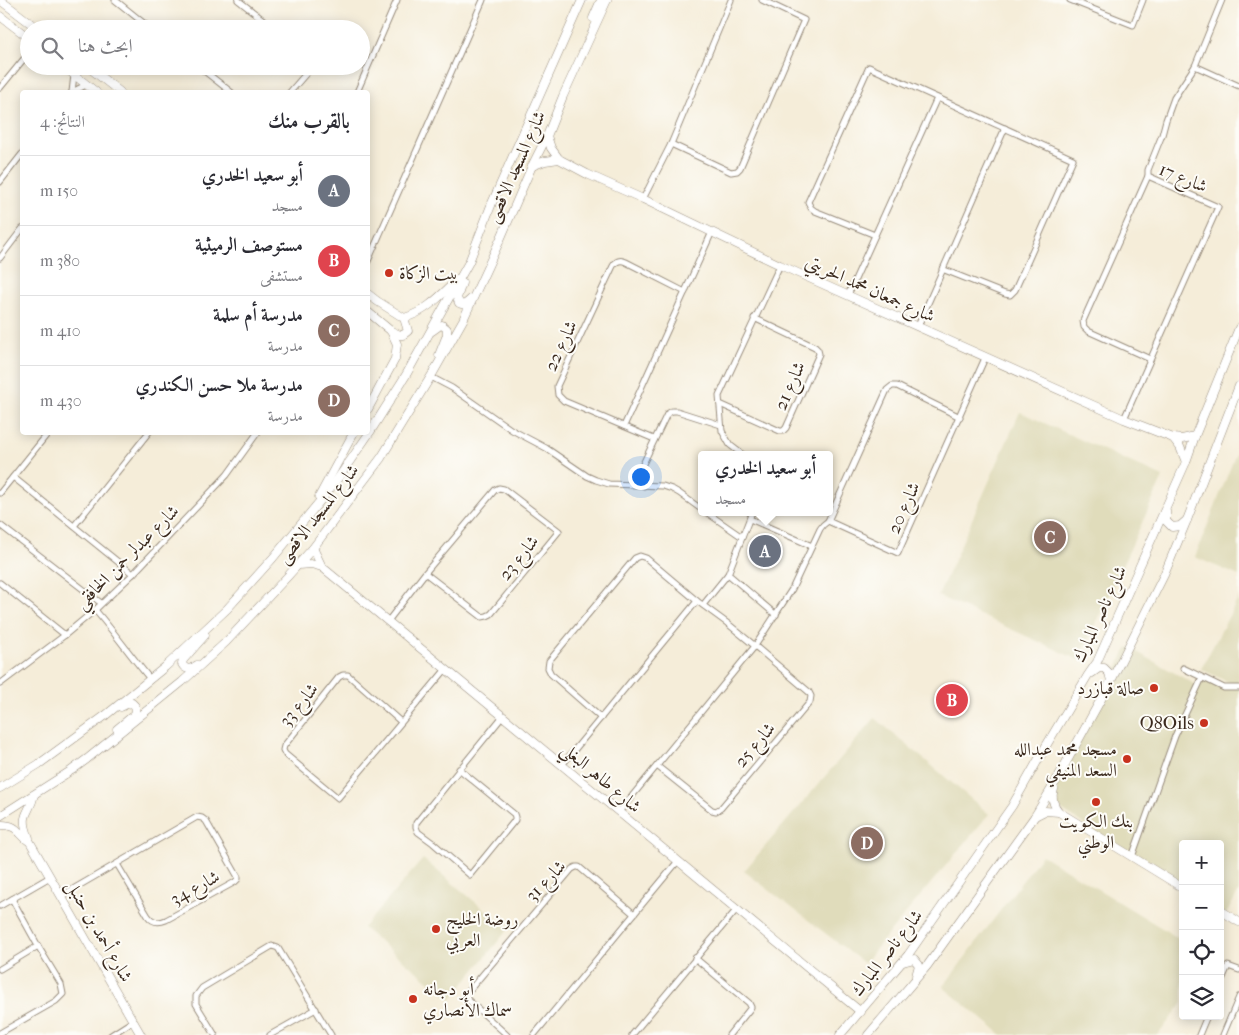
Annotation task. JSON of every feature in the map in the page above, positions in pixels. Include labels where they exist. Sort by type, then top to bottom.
[{"type":"street","points":[[0,0],[26,20]]},
{"type":"street","points":[[115,0],[140,20]]},
{"type":"street","points":[[238,0],[264,20]]},
{"type":"street","points":[[370,63],[398,0]]},
{"type":"street","points":[[370,256],[483,0]]},
{"type":"street","name":"شارع المسجد الاقصى","points":[[370,432],[406,375],[469,262],[496,194],[582,0]]},
{"type":"street","points":[[586,47],[590,27],[601,0]]},
{"type":"street","name":"شارع المسجد الاقصى","points":[[0,816],[87,759],[182,682],[226,642],[314,548],[381,458],[463,320],[607,0]]},
{"type":"street","points":[[643,199],[670,144],[731,0]]},
{"type":"street","points":[[670,144],[731,172],[737,171],[740,168],[804,20],[762,0]]},
{"type":"street","points":[[1070,0],[1134,25],[1144,0]]},
{"type":"street","points":[[1148,176],[1148,170],[1162,136],[1174,98],[1195,66],[1222,0]]},
{"type":"street","points":[[0,16],[20,32]]},
{"type":"street","points":[[0,88],[20,64]]},
{"type":"street","points":[[1195,66],[1239,86]]},
{"type":"street","points":[[875,235],[815,210],[811,208],[808,202],[869,67],[1073,159],[1015,290],[1010,295],[942,269]]},
{"type":"street","points":[[74,75],[93,90]]},
{"type":"street","points":[[72,90],[74,75]]},
{"type":"street","points":[[98,75],[117,90]]},
{"type":"street","points":[[209,75],[228,90]]},
{"type":"street","points":[[292,90],[305,75]]},
{"type":"street","points":[[358,90],[365,75]]},
{"type":"street","points":[[76,90],[86,85]]},
{"type":"street","points":[[848,295],[937,98]]},
{"type":"street","points":[[918,326],[1005,128]]},
{"type":"street","points":[[547,136],[551,148],[559,159]]},
{"type":"street","points":[[0,182],[20,157]]},
{"type":"street","points":[[532,166],[545,160],[559,159]]},
{"type":"street","name":"شارع جمعان محمد الحريتي","points":[[559,159],[780,265],[1124,419],[1172,438],[1182,440],[1194,436]]},
{"type":"street","name":"شارع 17","points":[[1124,419],[1218,208],[1148,176],[1083,321],[1084,327],[1088,331],[1150,359]]},
{"type":"street","points":[[0,258],[20,232]]},
{"type":"street","points":[[654,439],[624,426],[712,232]]},
{"type":"street","name":"شارع 22","points":[[624,426],[564,401],[559,397],[557,392],[558,386],[577,343],[613,266],[620,260],[685,292]]},
{"type":"street","points":[[469,262],[457,298],[458,303],[461,304],[467,303],[473,298]]},
{"type":"street","points":[[738,451],[730,445],[722,431],[719,396],[780,265]]},
{"type":"street","points":[[404,318],[414,316],[426,309],[462,275]]},
{"type":"street","points":[[370,295],[404,318],[408,330],[400,335],[391,331],[370,314]]},
{"type":"street","name":"شارع 21","points":[[720,404],[780,431],[784,431],[819,354],[815,347],[754,318]]},
{"type":"street","points":[[428,334],[442,325],[447,329],[447,335],[432,375],[512,430],[546,448],[596,480],[609,484],[663,486],[672,489],[698,507]]},
{"type":"street","name":"شارع ناصر المبارك","points":[[840,1035],[903,962],[1012,806],[1097,662],[1186,462],[1194,436],[1239,328]]},
{"type":"street","points":[[370,405],[395,359],[397,344],[391,331]]},
{"type":"street","name":"شارع 20","points":[[828,521],[898,553],[985,358]]},
{"type":"street","points":[[833,510],[887,390],[892,386],[897,386],[960,417]]},
{"type":"street","name":"شارع ناصر المبارك","points":[[868,1035],[927,966],[1035,816],[1056,782],[1111,680],[1164,575],[1239,388]]},
{"type":"street","points":[[644,486],[642,469],[654,439],[665,416],[669,412],[678,411],[721,425]]},
{"type":"street","points":[[0,493],[47,435]]},
{"type":"street","points":[[74,526],[147,435]]},
{"type":"street","name":"شارع عبدلر حمن الخافقي","points":[[1,682],[65,635],[133,574],[227,475],[256,435]]},
{"type":"street","points":[[310,514],[352,435]]},
{"type":"street","name":"شارع المسجد الاقصى","points":[[0,788],[39,764],[106,715],[165,667],[227,609],[310,514],[334,484],[368,435]]},
{"type":"street","points":[[1172,438],[1180,447],[1186,462]]},
{"type":"street","points":[[13,477],[133,574]]},
{"type":"street","name":"شارع 23","points":[[388,621],[425,573],[495,490],[499,488],[504,489],[559,531],[491,614],[487,616],[482,617],[425,573]]},
{"type":"street","points":[[1166,506],[1165,517],[1170,526],[1177,527],[1187,520]]},
{"type":"street","points":[[712,516],[742,537]]},
{"type":"street","points":[[703,605],[728,574],[751,516]]},
{"type":"street","points":[[619,812],[756,646],[792,589],[820,529],[830,516]]},
{"type":"street","points":[[750,519],[812,546]]},
{"type":"street","points":[[0,525],[101,603]]},
{"type":"street","name":"شارع طاهر البغلي","points":[[314,548],[322,566],[861,1012]]},
{"type":"street","name":"شارع 25","points":[[601,718],[551,674],[548,668],[549,661],[635,558],[640,556],[646,558],[696,601],[756,646],[809,692],[811,696],[810,702],[721,808],[712,810],[657,766]]},
{"type":"street","points":[[298,565],[311,564],[322,566]]},
{"type":"street","points":[[728,574],[776,615]]},
{"type":"street","points":[[0,584],[65,635]]},
{"type":"street","points":[[562,765],[696,601]]},
{"type":"street","points":[[212,655],[192,669],[184,668],[182,664],[183,660],[227,609]]},
{"type":"street","points":[[95,610],[150,679]]},
{"type":"street","points":[[1088,675],[1099,668],[1104,668],[1109,673],[1111,680]]},
{"type":"street","points":[[1183,668],[1226,688],[1239,688]]},
{"type":"street","name":"شارع 33","points":[[401,722],[348,675],[343,675],[339,677],[327,692],[284,746],[283,750],[285,754],[338,798],[446,669]]},
{"type":"street","points":[[1132,857],[1179,728],[1202,678]]},
{"type":"street","points":[[87,759],[104,740],[135,714],[136,710],[132,703],[106,715]]},
{"type":"street","points":[[459,769],[514,814],[515,817],[515,820],[470,875],[418,832],[416,823],[459,769],[503,716]]},
{"type":"street","points":[[1056,782],[1052,795],[1053,802],[1059,812],[1179,886]]},
{"type":"street","name":"شارع أحمد بن حنبل","points":[[34,794],[25,819],[25,827],[30,842],[141,1035]]},
{"type":"street","points":[[1035,816],[1045,811],[1059,812]]},
{"type":"street","name":"شارع 34","points":[[61,896],[196,817],[206,821],[238,877],[235,882],[166,920],[156,922],[148,916],[116,864]]},
{"type":"street","name":"شارع أحمد بن حنبل","points":[[0,825],[8,825],[20,831],[30,842]]},
{"type":"street","points":[[534,1035],[678,861]]},
{"type":"street","name":"شارع 31","points":[[507,1035],[467,999],[467,993],[572,869],[580,867],[634,914]]},
{"type":"street","points":[[0,906],[50,877]]},
{"type":"street","points":[[0,1033],[56,1001],[63,994],[62,984],[12,899]]},
{"type":"street","points":[[632,1035],[737,910]]},
{"type":"street","points":[[1224,913],[1239,922]]},
{"type":"street","points":[[0,968],[38,946]]},
{"type":"street","points":[[215,1035],[196,1004],[196,996],[202,988],[272,946],[278,948],[331,1035]]},
{"type":"street","points":[[695,958],[749,1003],[751,1007],[729,1035]]},
{"type":"street","points":[[903,962],[914,960],[919,965],[914,980]]},
{"type":"street","points":[[1224,975],[1228,966],[1239,970]]},
{"type":"street","points":[[1223,1035],[1239,996]]},
{"type":"street","points":[[270,1035],[316,1009]]},
{"type":"street","points":[[1199,1035],[1205,1020]]},
{"type":"street","points":[[111,1035],[133,1021]]},
{"type":"shaded area","points":[[1020,412],[1163,477],[1079,660],[938,596]]},
{"type":"shaded area","points":[[1239,446],[1239,576],[1195,557]]},
{"type":"shaded area","points":[[1239,597],[1239,687],[1201,669]]},
{"type":"shaded area","points":[[1128,647],[1198,686],[1202,678],[1226,688],[1239,688],[1239,891],[1226,914],[1224,913],[1224,840],[1179,840],[1179,884],[1055,806],[1056,781]]},
{"type":"shaded area","points":[[875,718],[989,814],[864,963],[744,871]]},
{"type":"shaded area","points":[[1042,855],[1179,939],[1179,1007],[1158,1035],[1002,1035],[943,987]]},
{"type":"shaded area","name":"روضة الخليج العربي","points":[[423,859],[508,929],[451,999],[363,928]]},
{"type":"place","name":"بيت الزكاة","points":[[389,273]]},
{"type":"place","name":"مدرسة أم سلمة","points":[[1050,537]]},
{"type":"place","name":"أبو سعيد الخدري","points":[[765,551]]},
{"type":"place","name":"صالة قبازرد","points":[[1154,688]]},
{"type":"place","name":"مستوصف الرميثية","points":[[952,700]]},
{"type":"place","name":"Q8Oils","points":[[1204,723]]},
{"type":"place","name":"مسجد محمد عبدالله السعد المنيفي","points":[[1127,759]]},
{"type":"place","name":"بنك الكويت الوطني","points":[[1096,802]]},
{"type":"place","name":"مدرسة ملا حسن الكندري","points":[[867,843]]},
{"type":"place","name":"روضة الخليج العربي","points":[[436,929]]},
{"type":"place","name":"أبو دجانه سماك الأنصاري","points":[[413,999]]}]
